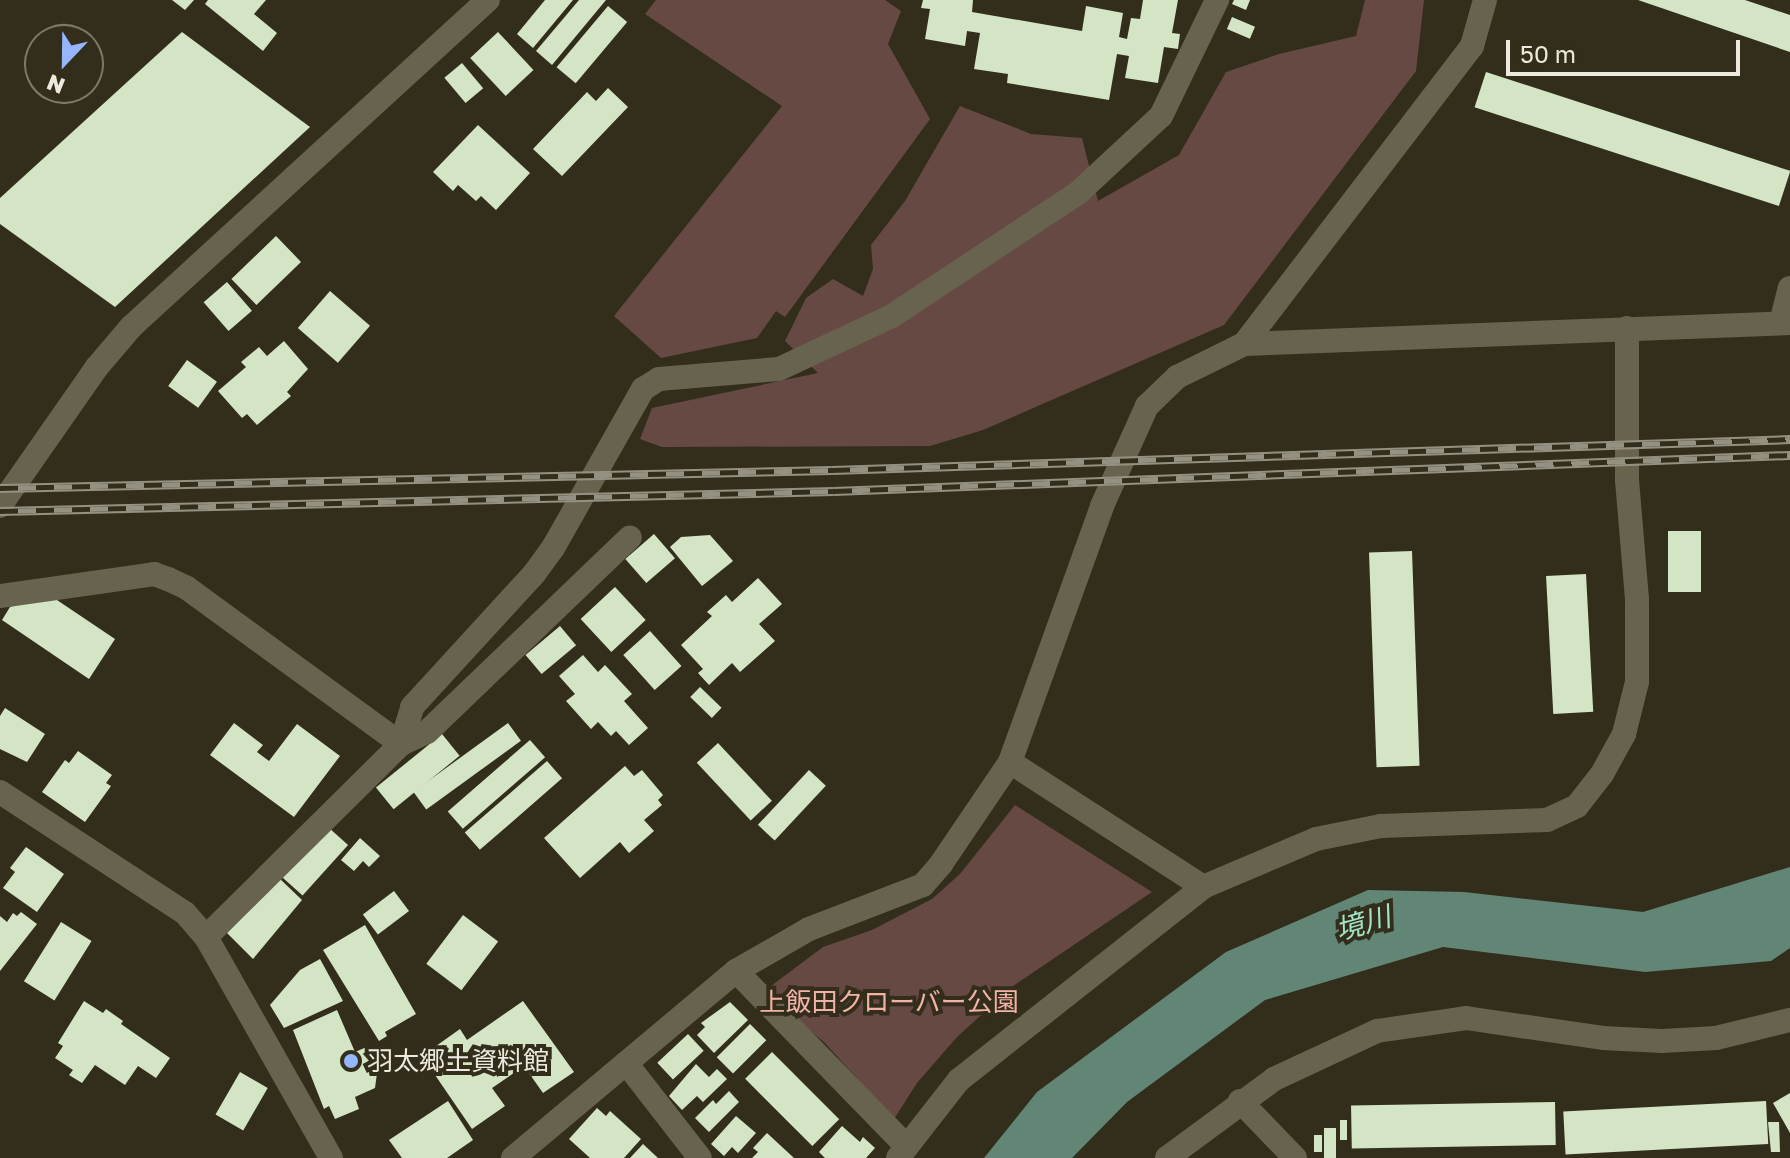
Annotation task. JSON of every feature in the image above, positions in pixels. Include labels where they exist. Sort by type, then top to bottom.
[{"type":"street","points":[[0,506],[97,367],[131,327],[488,0]]},
{"type":"street","points":[[401,744],[412,707],[534,574],[553,548],[643,389],[659,379],[779,369],[892,316],[1078,193],[1161,116],[1217,0]]},
{"type":"street","points":[[1244,344],[1472,46],[1485,0]]},
{"type":"street","points":[[513,1158],[736,971],[809,929],[923,885],[964,835],[1010,762],[1102,506],[1147,406],[1177,377],[1244,344],[1786,323],[1790,288]]},
{"type":"street","points":[[736,971],[903,1152],[959,1080],[1203,887],[1329,836],[1381,826],[1547,820],[1577,806],[1602,774],[1624,734],[1637,682],[1637,599],[1627,480],[1627,328]]},
{"type":"street","points":[[206,937],[401,744],[427,732],[630,537]]},
{"type":"street","points":[[0,596],[154,574],[168,579],[187,588],[401,744]]},
{"type":"street","points":[[1010,762],[1203,887]]},
{"type":"street","points":[[0,792],[185,913],[206,937],[331,1158]]},
{"type":"street","points":[[1167,1158],[1240,1101],[1325,1053],[1377,1031],[1466,1018],[1603,1038],[1662,1041],[1716,1038],[1790,1020]]},
{"type":"street","points":[[626,1063],[700,1158]]},
{"type":"street","points":[[1240,1101],[1295,1158]]},
{"type":"green space","points":[[656,0],[885,0],[901,11],[888,44],[930,119],[785,317],[776,311],[757,338],[661,358],[614,316],[782,106],[645,14]]},
{"type":"green space","points":[[1365,0],[1424,0],[1416,71],[1224,325],[983,430],[930,446],[662,447],[640,439],[652,408],[818,373],[785,341],[806,298],[833,279],[863,296],[873,269],[871,245],[905,201],[960,106],[1031,134],[1082,138],[1098,201],[1179,155],[1226,72],[1279,54],[1356,36]]},
{"type":"green space","name":"上飯田クローバー公園","points":[[1015,805],[1152,892],[1013,986],[957,1037],[917,1083],[894,1119],[824,1042],[763,992],[823,947],[872,930],[932,899],[960,874]]},
{"type":"water","name":"境川","points":[[1790,867],[1790,948],[1771,961],[1645,972],[1443,947],[1265,1000],[1127,1102],[1072,1158],[984,1158],[1037,1092],[1226,952],[1368,890],[1464,892],[1643,912]]},
{"type":"building","points":[[172,0],[194,0],[185,10]]},
{"type":"building","points":[[208,0],[266,0],[254,14],[277,33],[263,51],[205,4]]},
{"type":"building","points":[[545,0],[573,0],[533,48],[517,34]]},
{"type":"building","points":[[579,0],[606,0],[552,65],[536,51]]},
{"type":"building","points":[[923,0],[973,0],[972,12],[1082,31],[1086,6],[1123,13],[1119,37],[1127,39],[1131,18],[1140,19],[1143,0],[1178,0],[1172,33],[1180,34],[1178,49],[1164,47],[1158,83],[1125,78],[1129,56],[1117,54],[1109,100],[1007,83],[1008,74],[974,69],[980,33],[967,31],[965,46],[925,39],[930,9],[921,8]]},
{"type":"building","points":[[1234,0],[1250,0],[1246,10],[1232,4]]},
{"type":"building","points":[[1638,0],[1745,0],[1790,15],[1790,52]]},
{"type":"building","points":[[608,6],[627,22],[576,83],[557,67]]},
{"type":"building","points":[[1232,17],[1255,27],[1250,39],[1227,29]]},
{"type":"building","points":[[182,32],[310,127],[115,307],[0,224],[0,198]]},
{"type":"building","points":[[498,32],[533,70],[506,96],[470,58]]},
{"type":"building","points":[[462,63],[483,88],[466,103],[444,78]]},
{"type":"building","points":[[1486,72],[1790,171],[1779,206],[1475,107]]},
{"type":"building","points":[[608,88],[628,107],[562,176],[533,149],[587,92],[596,101]]},
{"type":"building","points":[[478,125],[530,173],[496,210],[481,196],[476,201],[458,185],[453,191],[433,172]]},
{"type":"building","points":[[276,236],[301,262],[256,305],[231,279]]},
{"type":"building","points":[[227,282],[252,311],[229,331],[204,302]]},
{"type":"building","points":[[330,291],[370,326],[338,363],[298,328]]},
{"type":"building","points":[[284,341],[308,369],[287,392],[291,396],[257,425],[247,414],[242,418],[218,391],[246,367],[241,362],[259,347],[267,356]]},
{"type":"building","points":[[187,360],[217,382],[198,408],[168,386]]},
{"type":"building","points":[[1668,531],[1701,531],[1701,592],[1668,592]]},
{"type":"building","points":[[654,534],[675,558],[646,583],[625,559]]},
{"type":"building","points":[[710,535],[733,561],[702,586],[670,547],[681,537]]},
{"type":"building","points":[[1412,551],[1420,766],[1377,767],[1369,553]]},
{"type":"building","points":[[1586,574],[1593,712],[1553,714],[1546,576]]},
{"type":"building","points":[[758,578],[782,604],[759,624],[775,641],[740,672],[732,663],[709,685],[698,673],[703,669],[681,645],[712,616],[707,612],[726,595],[732,602]]},
{"type":"building","points":[[615,587],[646,620],[611,652],[581,619]]},
{"type":"building","points":[[48,594],[115,639],[89,679],[2,620],[10,607]]},
{"type":"building","points":[[560,626],[576,645],[542,674],[526,655]]},
{"type":"building","points":[[650,631],[681,666],[655,690],[623,655]]},
{"type":"building","points":[[583,655],[598,672],[605,665],[632,694],[624,701],[648,728],[629,745],[616,731],[611,736],[598,722],[591,729],[566,701],[575,694],[559,676]]},
{"type":"building","points":[[700,687],[722,708],[712,718],[690,697]]},
{"type":"building","points":[[5,708],[45,734],[27,762],[0,749],[0,716]]},
{"type":"building","points":[[234,723],[263,745],[257,752],[269,761],[297,724],[340,756],[294,817],[210,755]]},
{"type":"building","points":[[508,723],[521,741],[426,810],[413,792]]},
{"type":"building","points":[[442,734],[460,756],[394,809],[376,787]]},
{"type":"building","points":[[530,740],[545,757],[463,829],[448,812]]},
{"type":"building","points":[[718,743],[772,801],[751,821],[697,763]]},
{"type":"building","points":[[78,751],[112,775],[106,783],[111,786],[85,822],[42,792],[65,760],[69,763]]},
{"type":"building","points":[[547,761],[562,778],[480,850],[465,833]]},
{"type":"building","points":[[625,766],[634,776],[642,770],[663,795],[658,800],[662,805],[644,820],[654,831],[629,853],[620,842],[580,878],[544,838]]},
{"type":"building","points":[[809,770],[826,786],[775,841],[758,825]]},
{"type":"building","points":[[328,827],[348,845],[303,896],[282,878]]},
{"type":"building","points":[[360,838],[380,856],[369,867],[363,861],[354,871],[341,860]]},
{"type":"building","points":[[26,847],[64,874],[37,912],[3,888],[15,872],[10,868]]},
{"type":"building","points":[[279,878],[302,900],[253,959],[227,933]]},
{"type":"building","points":[[394,891],[409,911],[378,934],[363,914]]},
{"type":"building","points":[[21,912],[37,924],[0,971],[0,916],[7,922],[13,913],[17,916]]},
{"type":"building","points":[[463,915],[498,941],[461,990],[426,964]]},
{"type":"building","points":[[61,922],[92,941],[54,1000],[24,981]]},
{"type":"building","points":[[365,925],[416,1014],[385,1032],[387,1036],[379,1041],[323,950]]},
{"type":"building","points":[[320,959],[343,1001],[284,1028],[270,1005],[300,970]]},
{"type":"building","points":[[84,1001],[103,1013],[106,1009],[123,1021],[121,1024],[170,1058],[156,1078],[138,1066],[125,1085],[95,1065],[82,1083],[69,1075],[73,1070],[55,1058],[63,1046],[58,1043]]},
{"type":"building","points":[[523,1001],[574,1072],[543,1093],[524,1066],[492,1088],[505,1106],[472,1129],[422,1056],[460,1029],[467,1040]]},
{"type":"building","points":[[730,1002],[748,1020],[714,1053],[697,1035],[705,1027],[701,1023]]},
{"type":"building","points":[[337,1010],[355,1052],[369,1046],[378,1066],[375,1088],[355,1097],[359,1109],[335,1119],[329,1106],[324,1109],[293,1030]]},
{"type":"building","points":[[750,1024],[766,1040],[733,1073],[717,1057]]},
{"type":"building","points":[[688,1034],[704,1051],[673,1079],[657,1063]]},
{"type":"building","points":[[772,1052],[839,1119],[812,1146],[745,1079]]},
{"type":"building","points":[[696,1064],[709,1077],[717,1069],[727,1079],[703,1102],[697,1096],[682,1110],[669,1096]]},
{"type":"building","points":[[240,1072],[268,1088],[243,1130],[216,1114]]},
{"type":"building","points":[[729,1091],[739,1102],[709,1132],[695,1118],[713,1100],[716,1104]]},
{"type":"building","points":[[1790,1093],[1790,1133],[1773,1103]]},
{"type":"building","points":[[448,1101],[473,1140],[447,1158],[402,1158],[389,1140]]},
{"type":"building","points":[[1766,1101],[1768,1144],[1566,1155],[1563,1112]]},
{"type":"building","points":[[1555,1102],[1556,1145],[1352,1149],[1351,1106]]},
{"type":"building","points":[[597,1108],[606,1116],[610,1111],[641,1139],[624,1158],[590,1158],[569,1139]]},
{"type":"building","points":[[736,1116],[756,1133],[738,1153],[732,1147],[724,1156],[711,1144]]},
{"type":"building","points":[[1340,1120],[1347,1120],[1347,1140],[1340,1140]]},
{"type":"building","points":[[1768,1122],[1779,1122],[1780,1152],[1771,1152]]},
{"type":"building","points":[[842,1126],[860,1142],[863,1137],[875,1148],[866,1158],[825,1158],[819,1152]]},
{"type":"building","points":[[1324,1128],[1336,1128],[1336,1158],[1324,1158]]},
{"type":"building","points":[[767,1133],[794,1158],[752,1158],[758,1152],[753,1148]]},
{"type":"building","points":[[1314,1135],[1322,1135],[1322,1152],[1314,1152]]},
{"type":"building","points":[[643,1144],[658,1158],[630,1158]]},
{"type":"railway","points":[[0,488],[832,470],[1790,439]]},
{"type":"railway","points":[[0,511],[834,491],[1790,455]]},
{"type":"place","name":"羽太郷土資料館","points":[[351,1061]]}]
